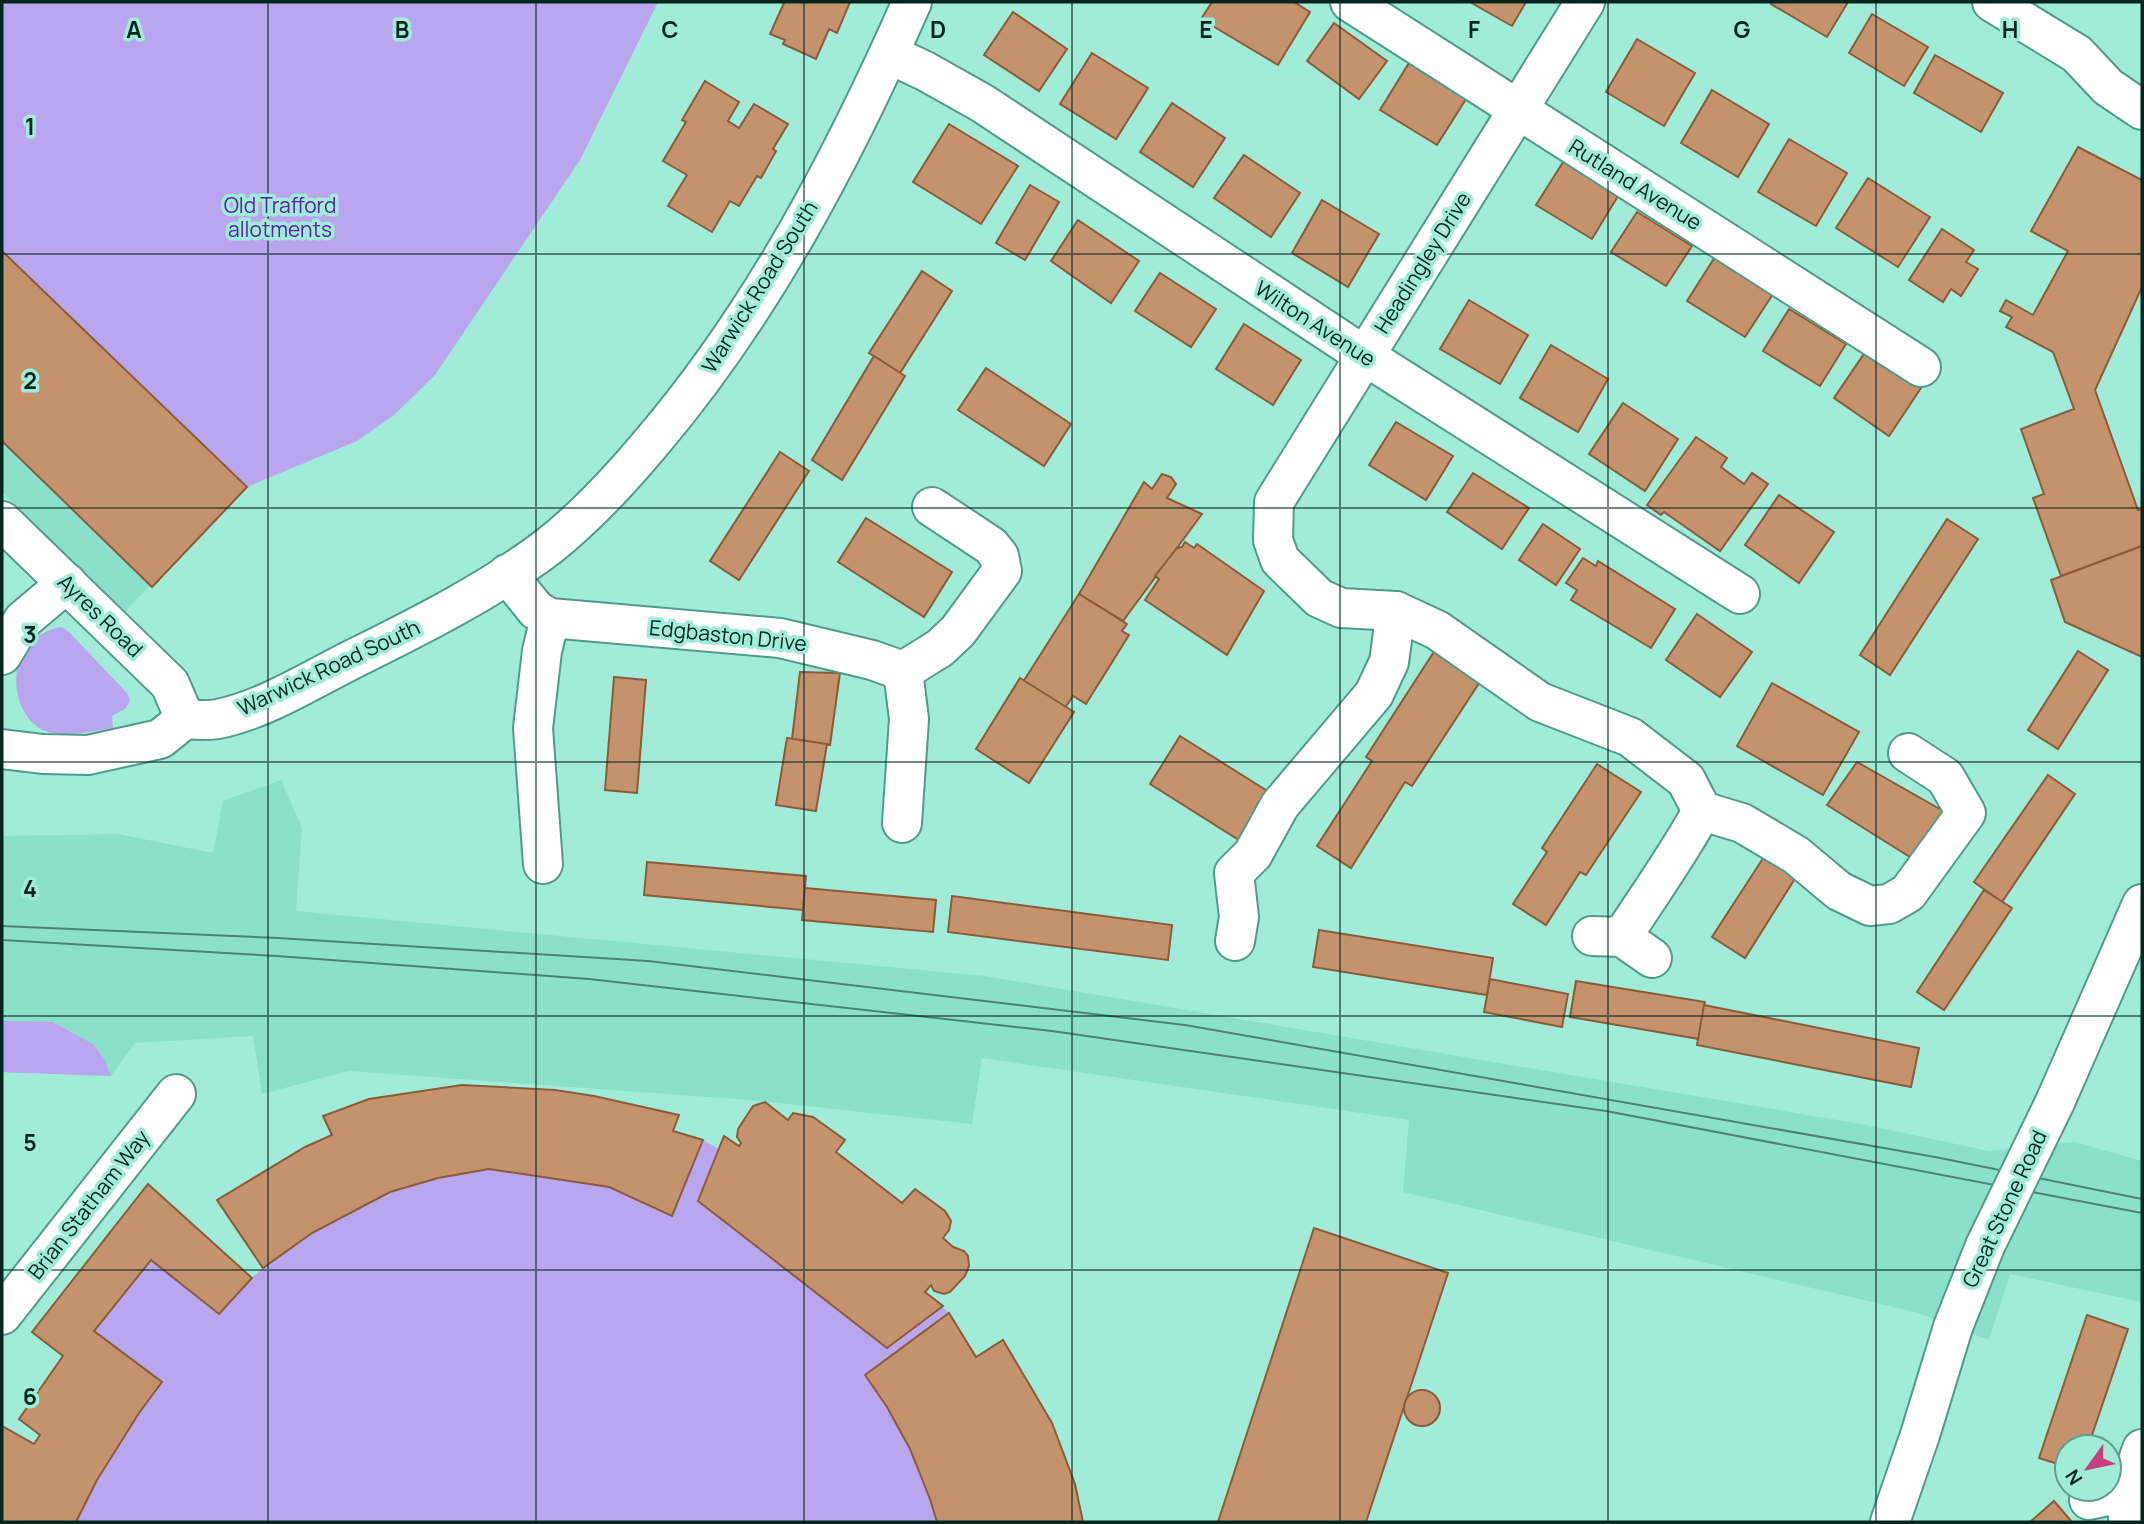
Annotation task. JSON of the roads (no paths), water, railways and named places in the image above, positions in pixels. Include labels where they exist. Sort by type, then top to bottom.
[{"type":"street","name":"Warwick Road South","points":[[186,719],[215,720],[250,709],[413,630],[549,546],[593,506],[635,462],[689,397],[738,331],[810,209],[862,113],[912,2]]},
{"type":"street","name":"Rutland Avenue","points":[[1350,2],[1921,367]]},
{"type":"street","name":"Headingley Drive","points":[[1586,2],[1275,502],[1273,540],[1280,560],[1319,598],[1341,608],[1396,611],[1437,630],[1540,702],[1630,737],[1686,780],[1702,811]]},
{"type":"street","points":[[1992,2],[2077,54],[2117,67],[2142,80]]},
{"type":"street","name":"Wilton Avenue","points":[[888,54],[982,103],[1365,356],[1740,594]]},
{"type":"street","points":[[2077,54],[2108,87],[2142,110]]},
{"type":"street","points":[[902,823],[909,719],[903,671],[940,648],[958,631],[1002,571],[999,555],[991,546],[932,508]]},
{"type":"street","name":"Ayres Road","points":[[2,521],[170,684],[186,719]]},
{"type":"street","points":[[507,574],[536,610],[550,618],[542,651],[533,728],[543,864]]},
{"type":"street","points":[[2,655],[23,620],[66,583]]},
{"type":"street","points":[[1235,941],[1239,917],[1234,873],[1253,854],[1280,805],[1374,694],[1389,662],[1396,611]]},
{"type":"street","name":"Edgbaston Drive","points":[[550,618],[780,638],[872,660],[903,671]]},
{"type":"street","points":[[2,749],[43,754],[88,755],[160,739],[186,719]]},
{"type":"street","points":[[1622,944],[1702,811],[1742,823],[1796,855],[1839,891],[1870,906],[1889,904],[1908,893],[1966,813],[1945,777],[1908,753]]},
{"type":"street","name":"Great Stone Road","points":[[1890,1522],[1953,1326],[1986,1246],[2055,1102],[2142,904]]},
{"type":"street","name":"Brian Statham Way","points":[[2,1315],[176,1094]]},
{"type":"street","points":[[2106,1503],[2129,1507],[2142,1449]]},
{"type":"tram line","points":[[2,926],[278,938],[648,961],[1185,1025],[1935,1157],[2142,1199]]},
{"type":"tram line","points":[[2,940],[277,956],[589,979],[1052,1031],[1606,1111],[2142,1213]]},
{"type":"park label","name":"Old Trafford allotments","points":[[280,218]]}]
